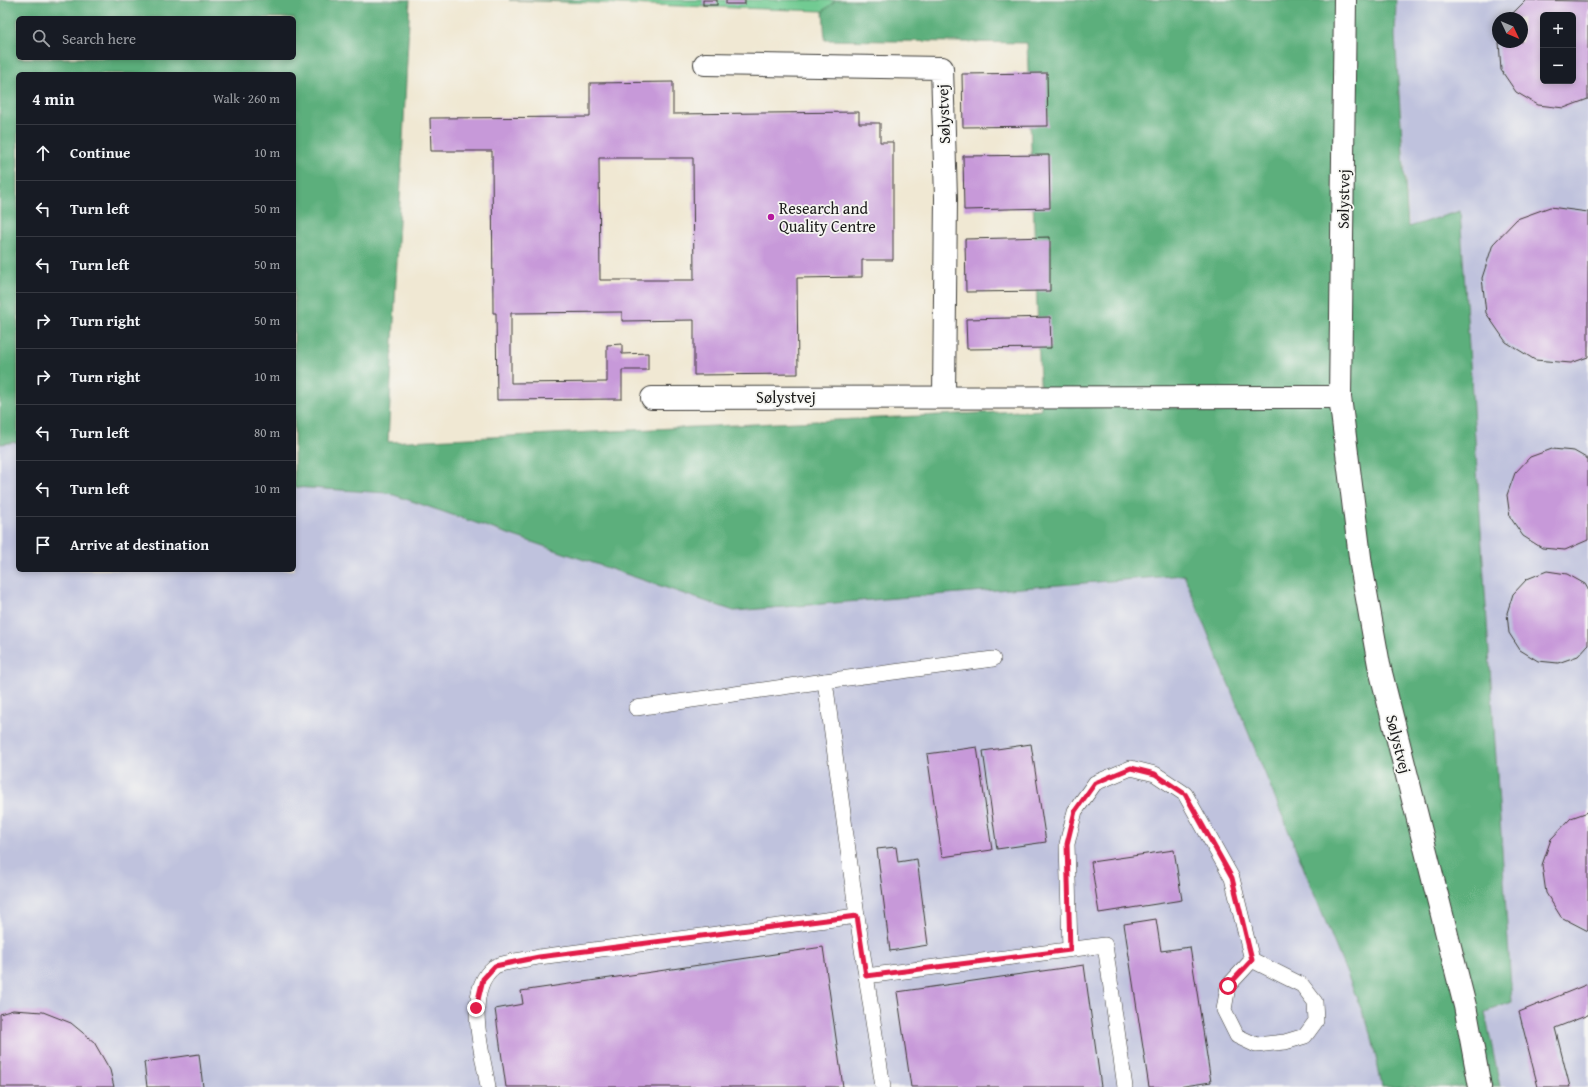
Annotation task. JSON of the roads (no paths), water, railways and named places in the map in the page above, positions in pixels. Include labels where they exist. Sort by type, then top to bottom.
[{"type":"street","name":"Sølystvej","points":[[1345,0],[1340,397],[1361,565],[1379,665],[1465,1006],[1480,1087]]},
{"type":"street","name":"Sølystvej","points":[[705,64],[942,68],[946,198],[944,396]]},
{"type":"street","name":"Sølystvej","points":[[652,398],[944,396],[1340,397]]},
{"type":"lane","points":[[636,708],[993,659]]},
{"type":"lane","points":[[825,681],[857,916],[884,1087]]},
{"type":"lane","points":[[1070,950],[1067,844],[1075,811],[1095,783],[1131,768],[1155,774],[1185,794],[1232,878],[1252,960],[1302,985],[1316,1002],[1316,1021],[1306,1036],[1285,1042],[1256,1045],[1237,1036],[1224,1010],[1228,986],[1252,960]]},
{"type":"lane","points":[[488,1087],[476,1008],[483,979],[495,966],[539,957],[857,916]]},
{"type":"lane","points":[[866,976],[1105,945],[1125,1087]]},
{"type":"place","name":"Research and Quality Centre","points":[[771,217]]}]
